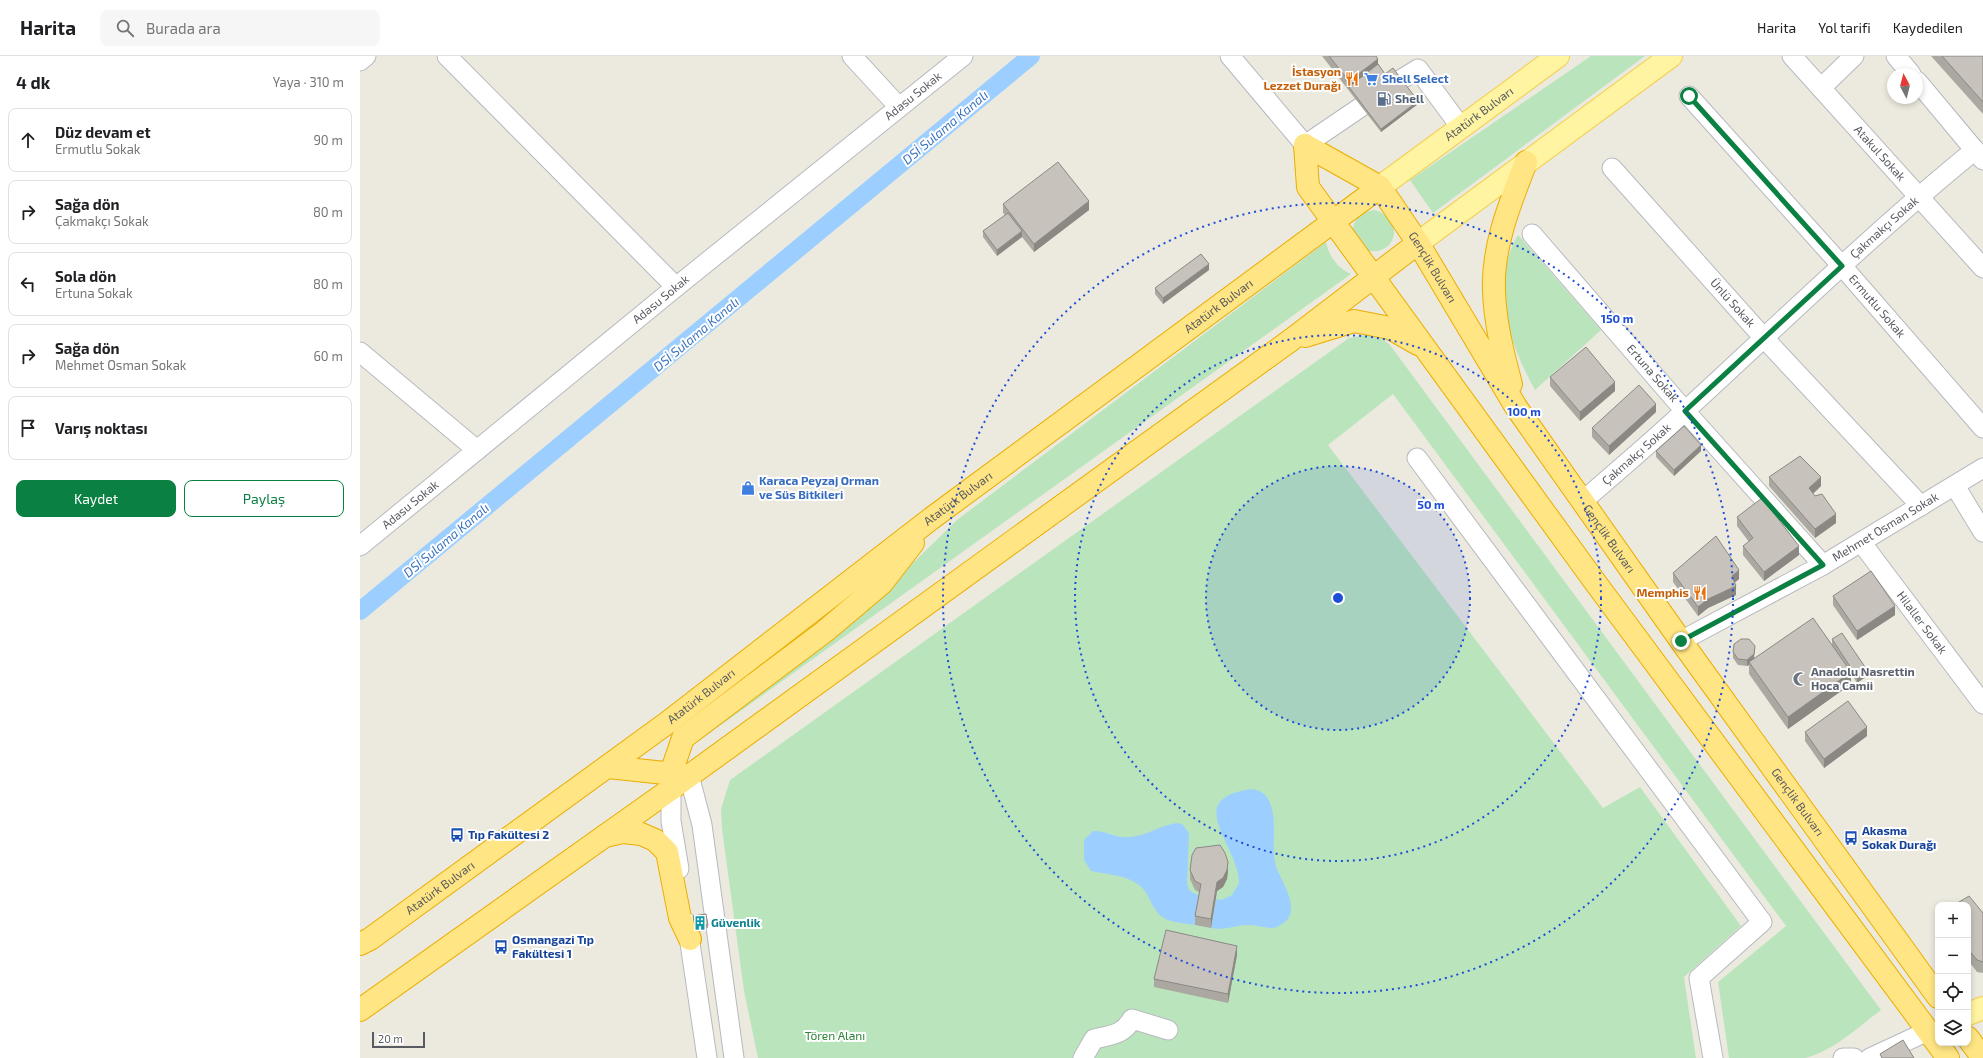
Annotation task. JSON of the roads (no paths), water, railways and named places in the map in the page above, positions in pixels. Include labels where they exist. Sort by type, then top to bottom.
[{"type":"highway","points":[[1305,145],[1380,187]]},
{"type":"highway","points":[[1305,145],[1308,188],[1334,222],[1372,277],[1426,348],[1599,588],[1933,1029],[1948,1058]]},
{"type":"highway","points":[[1516,407],[1496,322],[1494,290],[1496,261],[1507,209],[1526,162]]},
{"type":"highway","name":"Atatürk Bulvarı","points":[[360,944],[370,939],[608,767],[932,518],[1380,187]]},
{"type":"highway","name":"Gençlik Bulvarı","points":[[1380,187],[1418,243],[1516,407],[1681,641],[1935,993]]},
{"type":"highway","points":[[360,1010],[604,837],[677,779],[1291,340],[1418,243]]},
{"type":"highway","points":[[1291,340],[1354,321],[1390,328],[1426,348]]},
{"type":"highway","points":[[677,779],[683,738],[824,632],[882,582],[932,518]]},
{"type":"highway","points":[[608,767],[677,779]]},
{"type":"highway","points":[[604,837],[623,832],[641,834],[655,840],[667,852],[680,918],[690,940]]},
{"type":"main road","name":"Atatürk Bulvarı","points":[[1380,187],[1460,126],[1558,56]]},
{"type":"main road","points":[[1418,243],[1671,56]]},
{"type":"main road","points":[[1971,1013],[1983,1008]]},
{"type":"street","points":[[360,61],[366,56]]},
{"type":"street","points":[[447,56],[676,287]]},
{"type":"street","points":[[852,56],[899,107]]},
{"type":"street","name":"Adasu Sokak","points":[[360,546],[676,287],[963,56]]},
{"type":"street","points":[[1230,56],[1305,145],[1361,107]]},
{"type":"street","name":"Atakul Sokak","points":[[1792,56],[1983,268]]},
{"type":"street","points":[[1821,88],[1854,56]]},
{"type":"street","points":[[1896,56],[1906,68]]},
{"type":"street","points":[[1400,80],[1418,68],[1460,126]]},
{"type":"street","points":[[1923,88],[1979,155]]},
{"type":"street","name":"Ermutlu Sokak","points":[[1689,96],[1842,266],[1983,428]]},
{"type":"street","name":"Çakmakçı Sokak","points":[[1583,501],[1685,411],[1763,337],[1919,196],[1979,155]]},
{"type":"street","name":"Ünlü Sokak","points":[[1612,168],[1763,337],[1921,506]]},
{"type":"street","name":"Ertuna Sokak","points":[[1532,234],[1685,411],[1823,565]]},
{"type":"street","points":[[360,352],[477,450]]},
{"type":"street","points":[[1417,458],[1762,922],[1699,978],[1713,1058]]},
{"type":"street","name":"Mehmet Osman Sokak","points":[[1681,641],[1823,565],[1983,468]]},
{"type":"street","points":[[1954,486],[1983,532]]},
{"type":"street","name":"Hilaller Sokak","points":[[1861,542],[1983,704]]},
{"type":"street","points":[[677,779],[671,821],[707,1058]]},
{"type":"street","points":[[677,779],[702,825],[734,1058]]},
{"type":"street","points":[[1083,1058],[1094,1039],[1116,1034],[1127,1028],[1132,1019],[1168,1030]]},
{"type":"street","points":[[1870,1058],[1933,1029]]},
{"type":"street","points":[[1844,1058],[1854,1058]]},
{"type":"water","points":[[1251,789],[1261,792],[1268,799],[1272,808],[1274,819],[1275,862],[1288,892],[1291,908],[1290,915],[1285,922],[1274,928],[1245,925],[1221,929],[1211,928],[1216,899],[1221,900],[1232,895],[1239,883],[1237,868],[1219,826],[1216,813],[1220,803],[1230,794]]},
{"type":"water","points":[[1177,823],[1182,824],[1189,833],[1187,884],[1190,891],[1200,896],[1195,925],[1174,922],[1162,917],[1155,910],[1146,892],[1139,885],[1122,877],[1091,871],[1084,860],[1084,840],[1093,831],[1120,837],[1129,837],[1142,835]]},
{"type":"waterway","name":"DSİ Sulama Kanalı","points":[[360,611],[1031,56]]},
{"type":"place","name":"İstasyon Lezzet Durağı","points":[[1352,79]]},
{"type":"place","name":"Shell Select","points":[[1371,79]]},
{"type":"place","name":"Shell","points":[[1384,99]]},
{"type":"place","name":"Karaca Peyzaj Orman ve Süs Bitkileri","points":[[748,488]]},
{"type":"place","name":"Memphis","points":[[1700,593]]},
{"type":"place","name":"Anadolu Nasrettin Hoca Camii","points":[[1800,679]]},
{"type":"place","name":"Tıp Fakültesi 2","points":[[457,835]]},
{"type":"place","name":"Akasma Sokak Durağı","points":[[1851,838]]},
{"type":"place","name":"Güvenlik","points":[[700,923]]},
{"type":"place","name":"Osmangazi Tıp Fakültesi 1","points":[[501,947]]},
{"type":"park label","name":"Tören Alanı","points":[[835,1036]]}]
